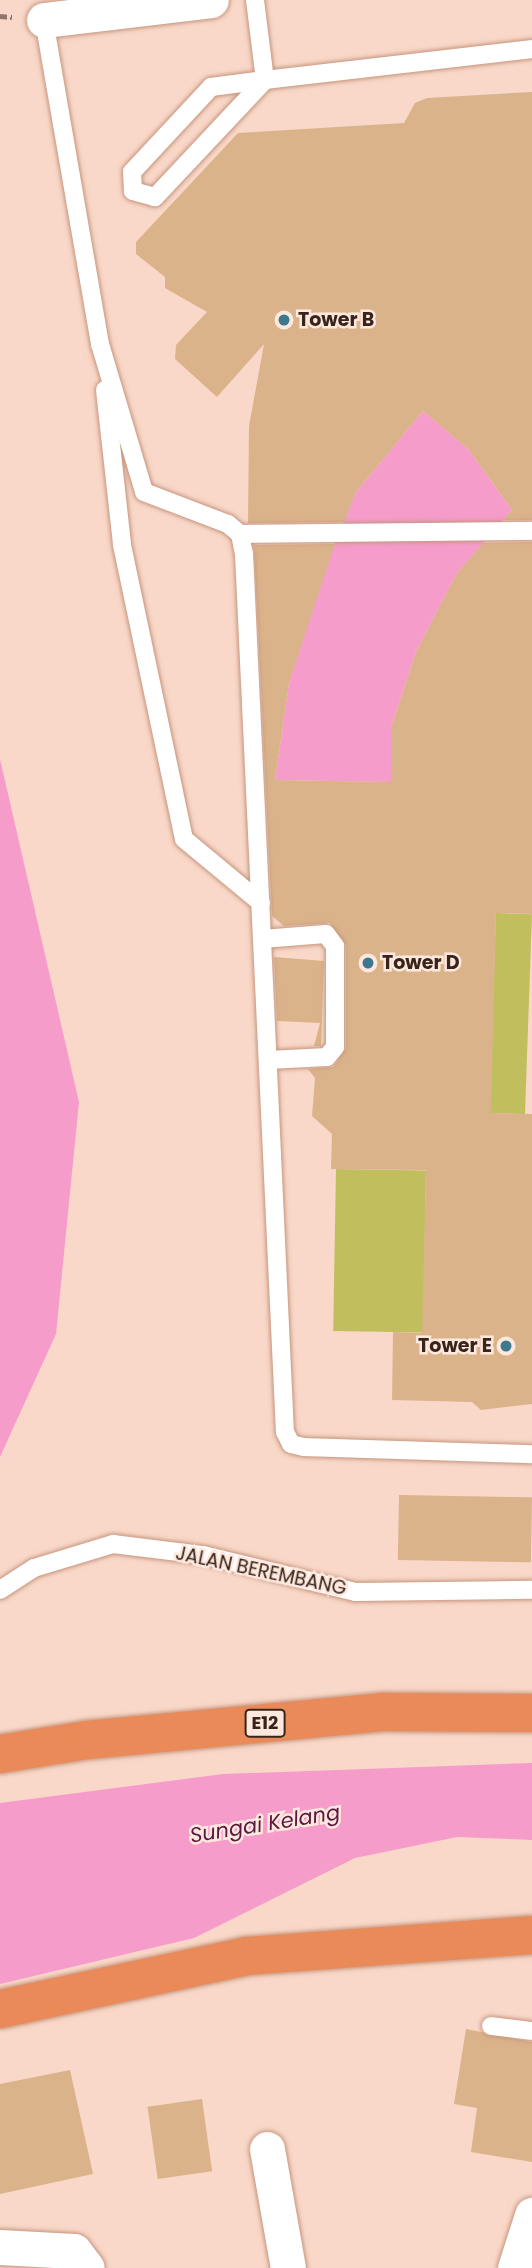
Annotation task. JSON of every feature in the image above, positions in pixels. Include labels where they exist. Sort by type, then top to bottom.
[{"type":"highway","name":"E12","points":[[0,1754],[385,1712],[532,1713]]},
{"type":"highway","points":[[0,2009],[247,1956],[532,1935]]},
{"type":"street","points":[[44,20],[211,0]]},
{"type":"street","points":[[267,2149],[288,2268]]},
{"type":"street","points":[[515,2268],[532,2216]]},
{"type":"street","points":[[0,2247],[74,2251],[87,2268]]},
{"type":"lane","points":[[255,0],[264,80],[155,197],[132,191],[132,172],[211,86],[264,80],[532,49]]},
{"type":"lane","points":[[44,20],[100,344],[122,545],[184,839],[261,903]]},
{"type":"lane","points":[[100,344],[144,492],[228,523],[240,534],[532,531]]},
{"type":"lane","points":[[240,534],[261,903],[285,1432],[291,1444],[532,1454]]},
{"type":"lane","points":[[262,939],[326,934],[335,946],[335,1047],[327,1057],[268,1060]]},
{"type":"lane","name":"JALAN BEREMBANG","points":[[0,1590],[34,1568],[113,1544],[204,1555],[356,1592],[532,1590]]},
{"type":"lane","points":[[491,2026],[532,2032]]},
{"type":"shaded area","points":[[496,913],[532,914],[525,1114],[489,1113]]},
{"type":"shaded area","points":[[336,1169],[426,1171],[423,1333],[333,1331]]},
{"type":"water","points":[[423,411],[468,449],[512,510],[457,573],[416,652],[391,728],[391,782],[275,780],[289,683],[329,557],[356,492]]},
{"type":"water","points":[[0,759],[79,1102],[56,1334],[0,1457]]},
{"type":"water","name":"Sungai Kelang","points":[[532,1763],[532,1840],[457,1837],[355,1858],[194,1938],[0,1984],[0,1803],[223,1774]]},
{"type":"building","points":[[532,92],[532,520],[503,520],[512,510],[468,449],[423,411],[356,492],[344,522],[248,523],[249,426],[264,344],[217,397],[175,359],[176,345],[207,312],[165,288],[165,277],[136,254],[136,242],[238,133],[404,123],[415,103],[427,98]]},
{"type":"building","points":[[532,542],[532,914],[496,913],[491,1113],[532,1114],[532,1404],[481,1410],[472,1402],[392,1400],[393,1332],[422,1333],[426,1170],[331,1169],[332,1134],[312,1116],[315,1078],[308,1069],[333,1067],[346,1048],[346,946],[330,923],[284,926],[272,916],[254,545],[335,544],[289,683],[275,780],[391,782],[391,728],[416,652],[457,573],[483,543]]},
{"type":"building","points":[[274,957],[324,961],[321,1046],[314,1046],[320,1023],[277,1021]]},
{"type":"building","points":[[399,1495],[532,1497],[531,1562],[398,1560]]},
{"type":"building","points":[[466,2029],[532,2042],[532,2162],[471,2152],[477,2108],[454,2104]]},
{"type":"building","points":[[70,2070],[93,2174],[0,2194],[0,2084]]},
{"type":"building","points":[[202,2099],[212,2171],[158,2179],[148,2107]]},
{"type":"place","name":"Tower B","points":[[284,320]]},
{"type":"place","name":"Tower D","points":[[368,963]]},
{"type":"place","name":"Tower E","points":[[506,1346]]}]
